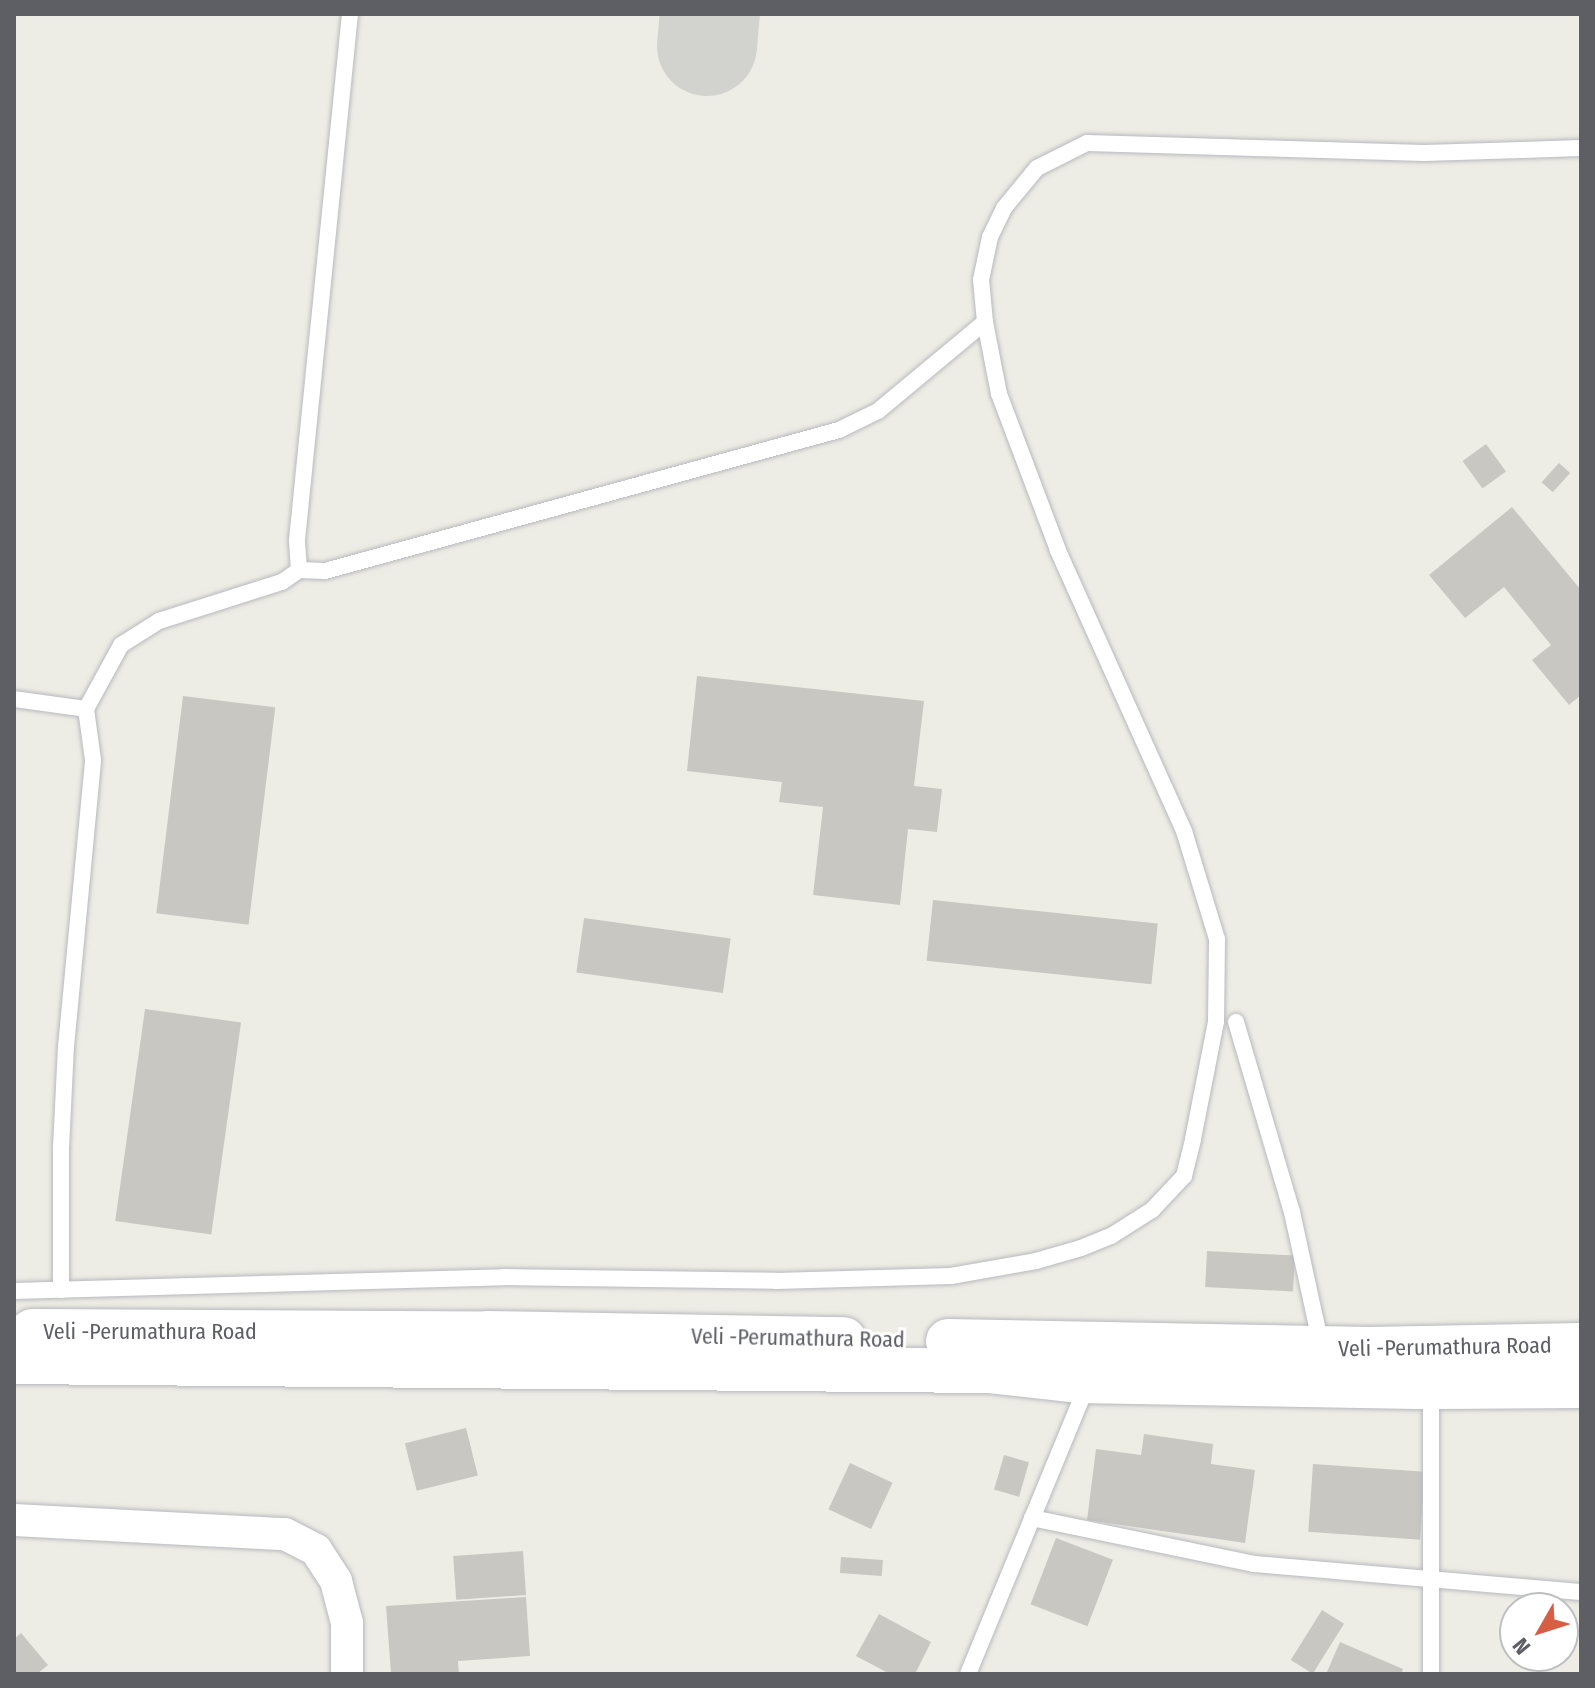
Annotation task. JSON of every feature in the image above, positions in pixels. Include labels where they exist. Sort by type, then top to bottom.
[{"type":"main road","name":"Veli -Perumathura Road","points":[[14,1331],[502,1333],[1322,1348],[1581,1345]]},
{"type":"main road","points":[[14,1362],[988,1371],[1089,1381],[1431,1387],[1581,1386]]},
{"type":"street","points":[[14,1520],[285,1534],[316,1550],[336,1581],[347,1623],[347,1674]]},
{"type":"lane","points":[[299,570],[297,540],[350,14]]},
{"type":"lane","points":[[14,1291],[504,1277],[776,1281],[951,1276],[1022,1264],[1081,1248],[1135,1223],[1171,1194],[1184,1176],[1216,1022],[1217,939],[1197,867],[1164,780],[1058,550],[999,394],[985,322],[983,262],[999,217],[1037,168],[1087,143],[1424,153],[1581,148]]},
{"type":"lane","points":[[61,1290],[66,1047],[93,760],[86,709],[112,655],[130,636],[159,621],[282,582],[299,570],[325,571],[839,430],[878,411],[985,322]]},
{"type":"lane","points":[[14,699],[86,709]]},
{"type":"lane","points":[[1236,1022],[1292,1212],[1322,1348]]},
{"type":"lane","points":[[968,1674],[1089,1381]]},
{"type":"lane","points":[[1431,1387],[1431,1674]]},
{"type":"lane","points":[[1032,1518],[1254,1564],[1581,1592]]},
{"type":"building","points":[[1486,444],[1506,472],[1483,489],[1463,461]]},
{"type":"building","points":[[1559,463],[1570,473],[1553,492],[1542,482]]},
{"type":"building","points":[[1512,507],[1581,590],[1581,695],[1569,705],[1532,660],[1551,645],[1504,587],[1465,618],[1429,575]]},
{"type":"building","points":[[697,676],[924,701],[914,786],[942,789],[937,832],[908,829],[900,905],[813,895],[823,807],[779,802],[782,782],[687,771]]},
{"type":"building","points":[[183,696],[275,707],[249,925],[156,913]]},
{"type":"building","points":[[933,900],[1158,924],[1151,984],[927,961]]},
{"type":"building","points":[[584,918],[731,939],[723,993],[576,972]]},
{"type":"building","points":[[145,1009],[241,1022],[211,1234],[115,1221]]},
{"type":"building","points":[[1207,1251],[1295,1256],[1293,1292],[1205,1287]]},
{"type":"building","points":[[466,1428],[478,1476],[417,1491],[405,1443]]},
{"type":"building","points":[[1144,1434],[1213,1444],[1211,1464],[1255,1470],[1245,1543],[1087,1520],[1096,1449],[1141,1455]]},
{"type":"building","points":[[1004,1455],[1029,1462],[1019,1497],[994,1490]]},
{"type":"building","points":[[850,1463],[893,1483],[871,1529],[828,1509]]},
{"type":"building","points":[[1313,1464],[1425,1472],[1420,1540],[1308,1532]]},
{"type":"building","points":[[1056,1538],[1113,1560],[1088,1626],[1031,1604]]},
{"type":"building","points":[[523,1551],[526,1595],[456,1600],[453,1556]]},
{"type":"building","points":[[841,1557],[883,1560],[882,1576],[840,1573]]},
{"type":"building","points":[[526,1597],[530,1656],[458,1661],[459,1674],[391,1674],[386,1606]]},
{"type":"building","points":[[1322,1610],[1344,1624],[1313,1674],[1291,1660]]},
{"type":"building","points":[[879,1614],[931,1642],[915,1674],[890,1674],[856,1656]]},
{"type":"building","points":[[21,1633],[48,1665],[37,1674],[14,1674],[14,1639]]},
{"type":"building","points":[[1340,1642],[1403,1669],[1401,1674],[1326,1674]]},
{"type":"taxiway","points":[[707,46],[710,14]]}]
